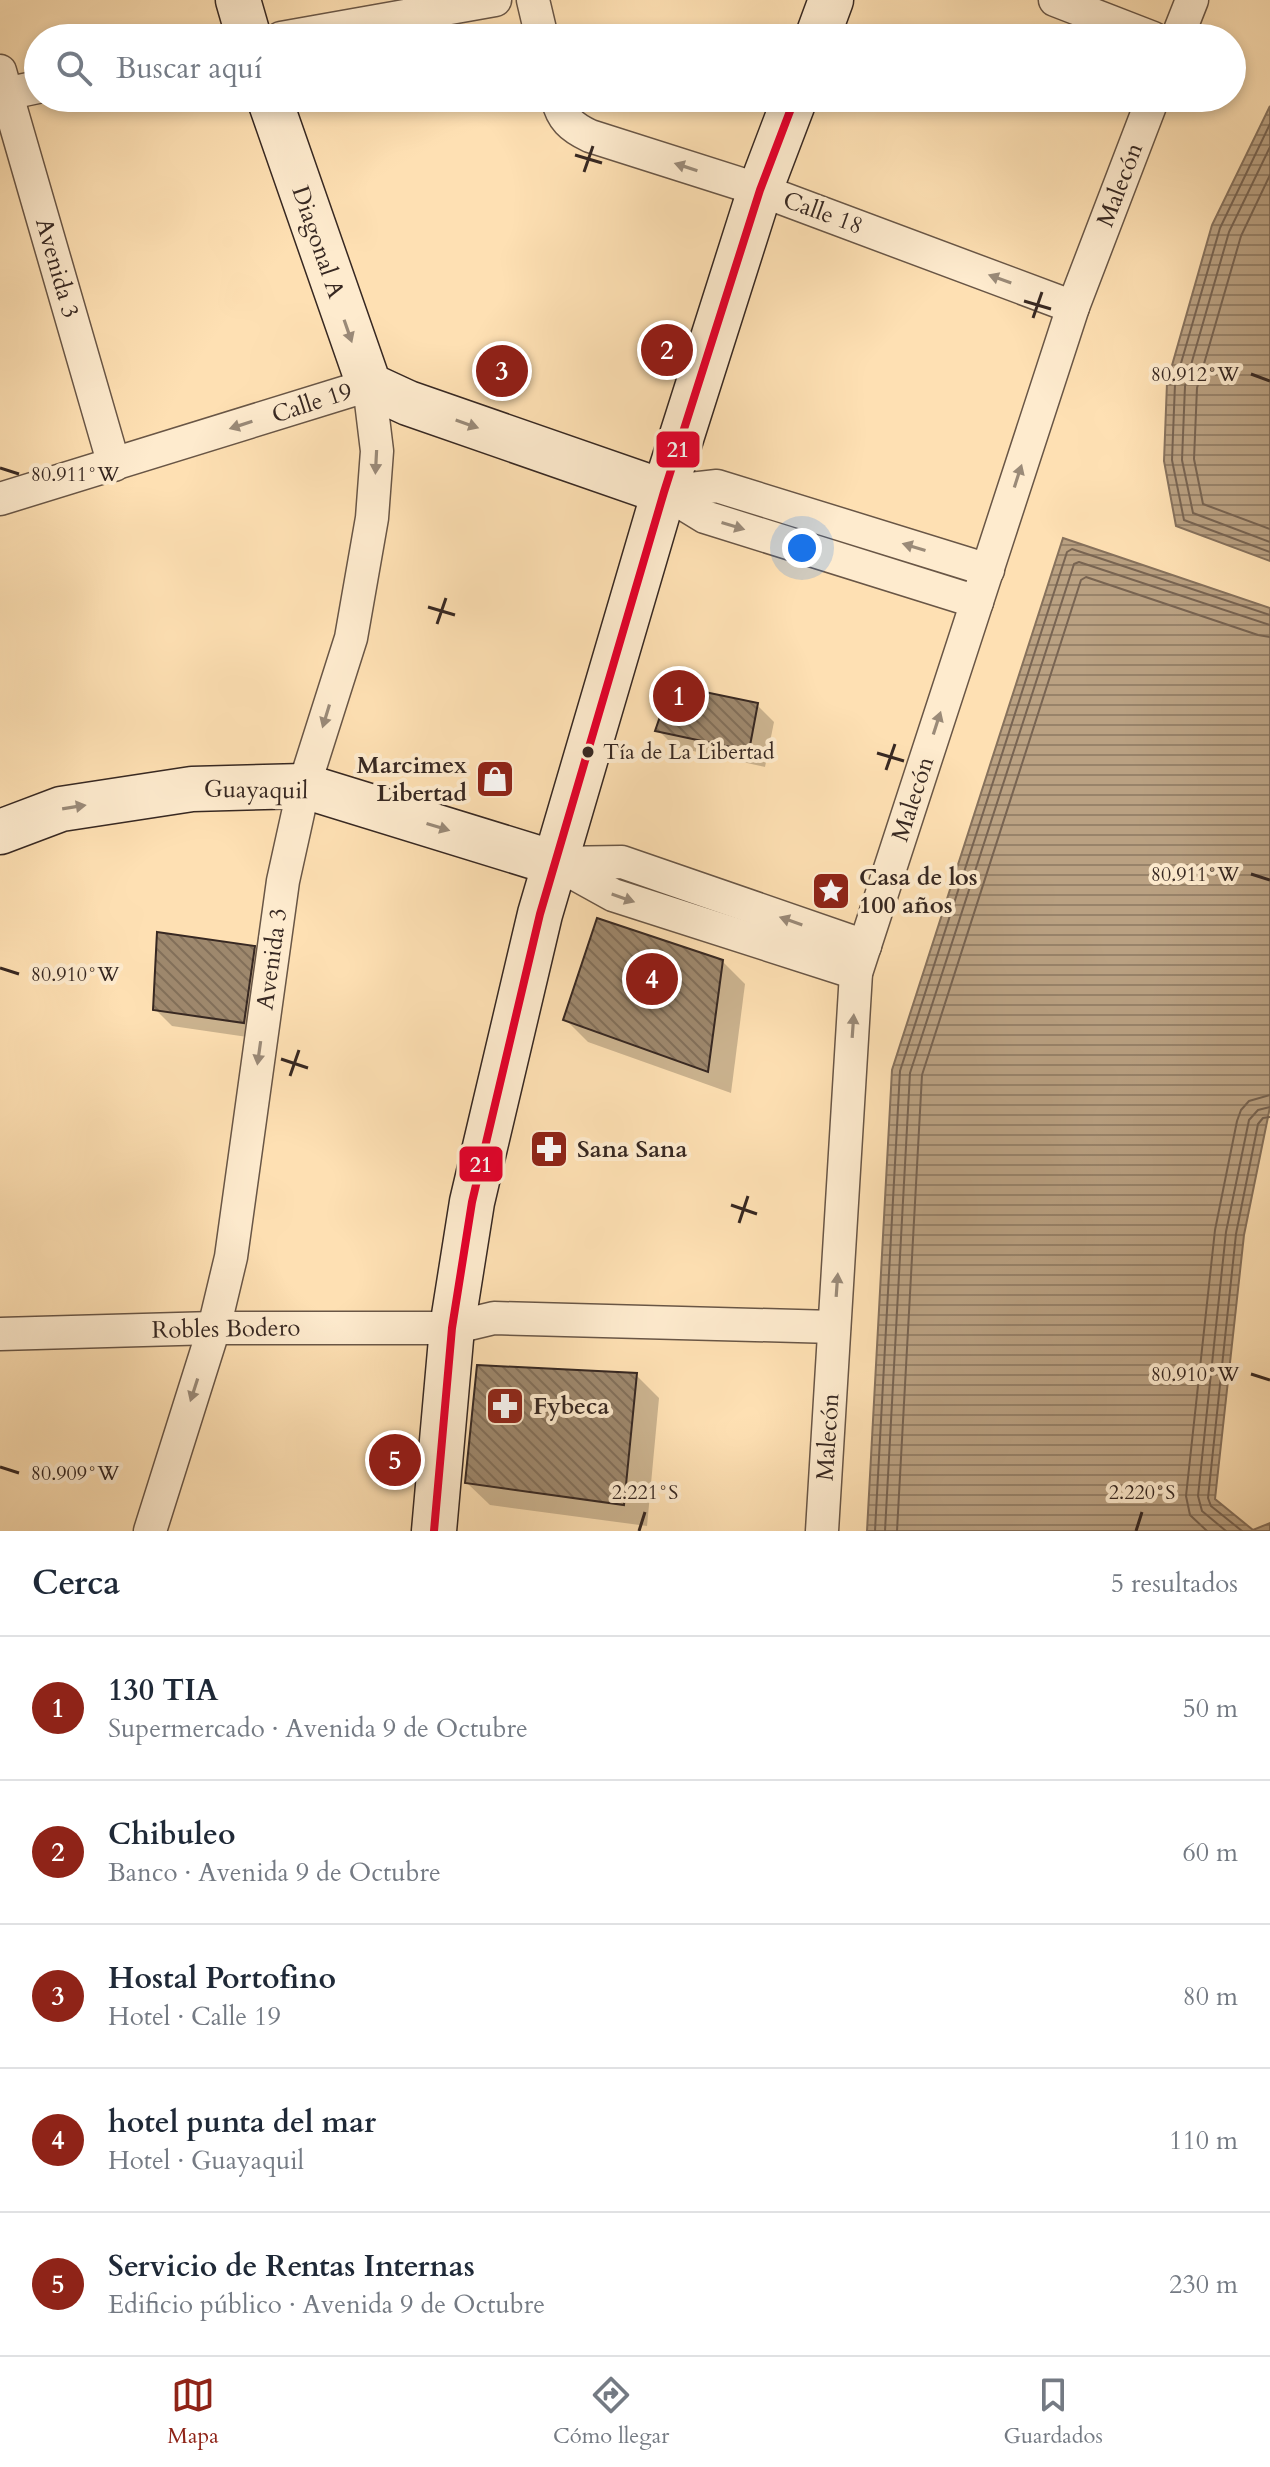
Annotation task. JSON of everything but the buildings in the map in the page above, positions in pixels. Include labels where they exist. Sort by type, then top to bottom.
[{"type":"main road","points":[[238,0],[245,24]]},
{"type":"main road","points":[[822,24],[831,0]]},
{"type":"main road","name":"Diagonal A","points":[[274,112],[369,385]]},
{"type":"main road","points":[[434,1531],[452,1328],[472,1202],[554,863],[652,488],[790,112]]},
{"type":"main road","name":"Calle 19","points":[[369,385],[408,403],[652,488]]},
{"type":"main road","name":"Guayaquil","points":[[0,832],[61,809],[192,789],[304,786],[554,863]]},
{"type":"street","points":[[360,24],[495,0]]},
{"type":"street","points":[[533,0],[539,24]]},
{"type":"street","points":[[1055,0],[1117,24]]},
{"type":"street","points":[[1183,24],[1192,0]]},
{"type":"street","points":[[2,87],[24,87]]},
{"type":"street","name":"Avenida 3","points":[[2,87],[114,465]]},
{"type":"street","name":"Calle 18","points":[[560,112],[572,127],[590,136],[760,190],[1073,307]]},
{"type":"street","name":"Malecón","points":[[822,1531],[861,960],[1073,307],[1148,112]]},
{"type":"street","name":"Avenida 3","points":[[150,1531],[214,1328],[231,1257],[283,881],[304,786],[351,638],[372,518],[377,451],[369,385]]},
{"type":"street","name":"Calle 19","points":[[0,499],[369,385]]},
{"type":"street","name":"Calle 19","points":[[652,488],[717,486],[988,570]]},
{"type":"street","name":"Calle 19","points":[[652,488],[705,517],[977,602]]},
{"type":"street","name":"Guayaquil","points":[[554,863],[613,895],[861,960]]},
{"type":"street","name":"Robles Bodero","points":[[0,1334],[214,1328],[452,1328],[494,1318],[834,1337]]},
{"type":"water","points":[[1270,106],[1270,561],[1176,526],[1164,461],[1167,383],[1212,225]]},
{"type":"water","points":[[1063,538],[1270,608],[1270,1107],[1244,1235],[1215,1499],[1253,1530],[1270,1523],[1270,1531],[867,1531],[892,1070]]},
{"type":"transit line","name":"21","points":[[434,1531],[452,1328],[472,1202],[540,914],[664,492],[760,190],[790,112]]},
{"type":"place","name":"Chibuleo","points":[[667,350]]},
{"type":"place","name":"Hostal Portofino","points":[[502,371]]},
{"type":"place","name":"130 TIA","points":[[679,696]]},
{"type":"place","name":"Tía de La Libertad","points":[[588,752]]},
{"type":"place","name":"Marcimex Libertad","points":[[495,779]]},
{"type":"place","name":"Casa de los 100 años","points":[[831,891]]},
{"type":"place","name":"hotel punta del mar","points":[[652,979]]},
{"type":"place","name":"Sana Sana","points":[[549,1149]]},
{"type":"place","name":"Fybeca","points":[[505,1406]]},
{"type":"place","name":"Servicio de Rentas Internas","points":[[395,1460]]}]
